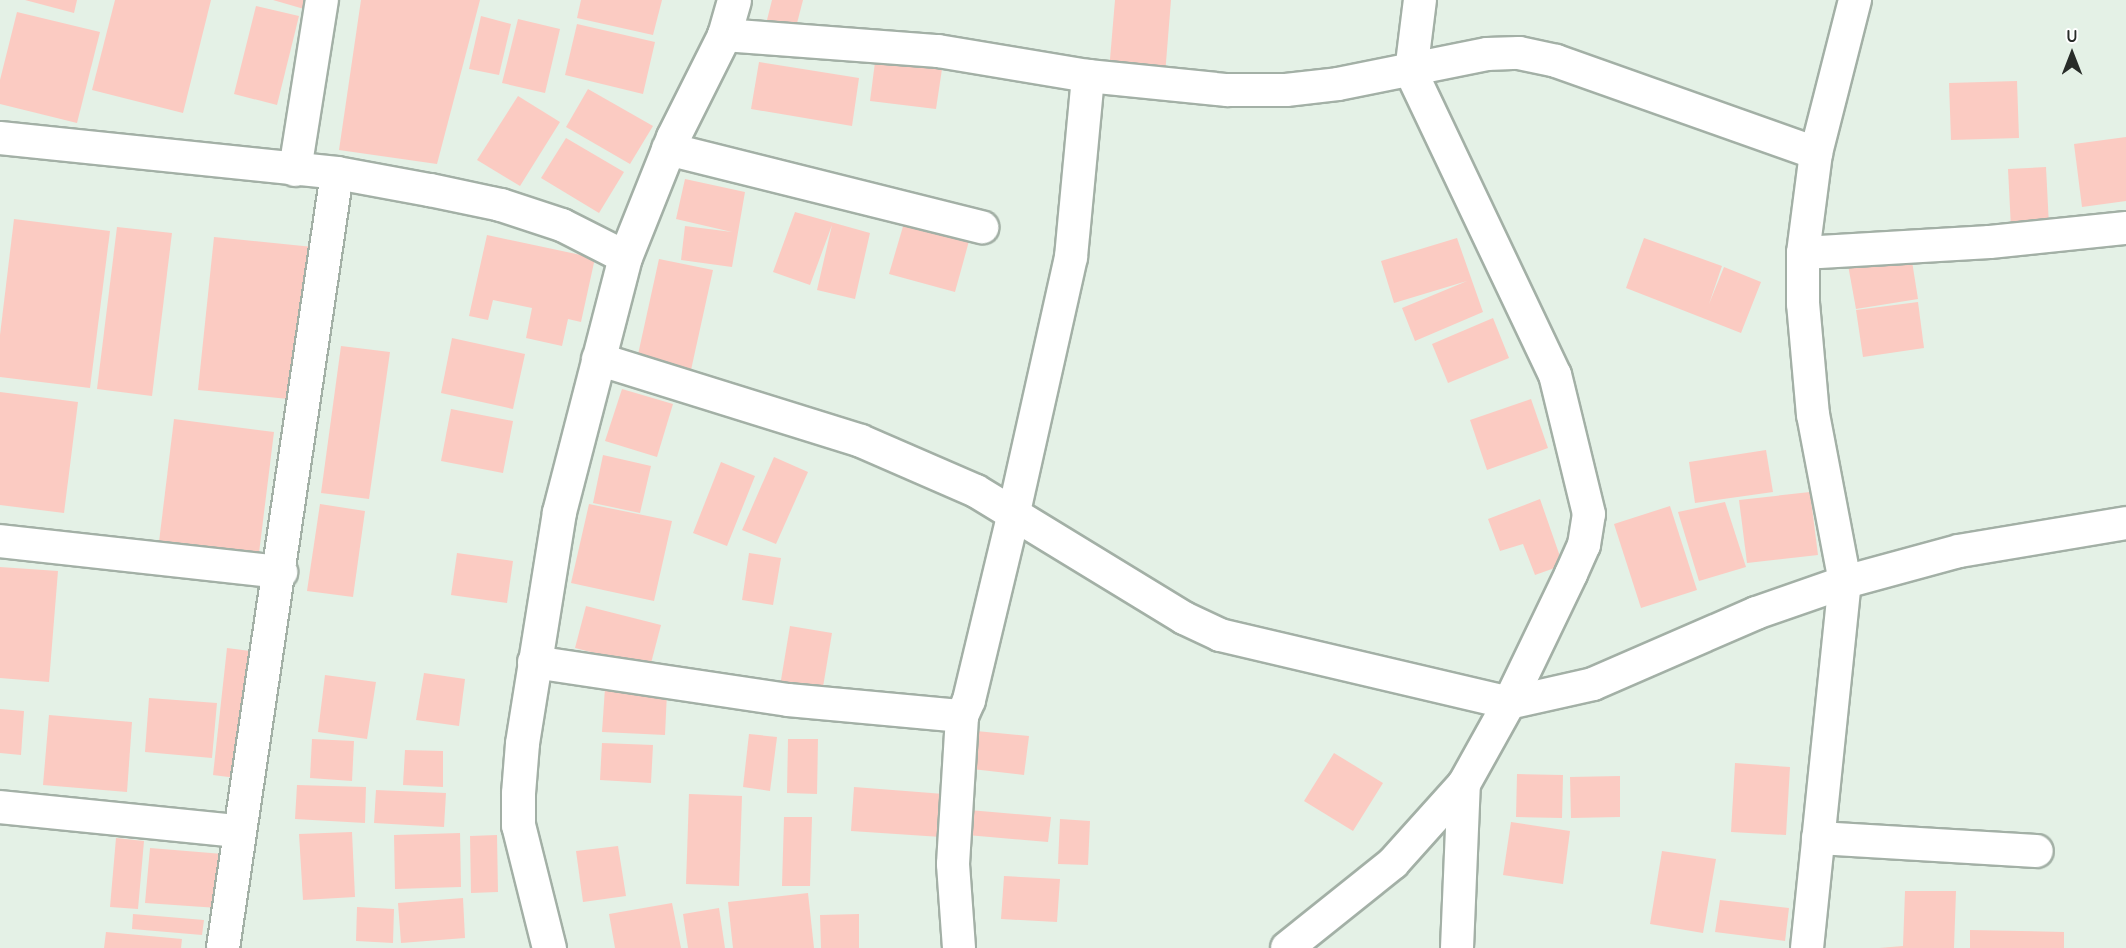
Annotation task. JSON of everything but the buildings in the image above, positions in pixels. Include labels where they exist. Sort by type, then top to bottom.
[{"type":"street","points":[[295,170],[321,0]]},
{"type":"street","points":[[549,948],[518,825],[522,743],[559,512],[625,257],[668,149],[724,35],[734,0]]},
{"type":"street","points":[[1287,948],[1393,863],[1464,784],[1509,704],[1584,545],[1589,514],[1555,375],[1412,72],[1420,0]]},
{"type":"street","points":[[1807,948],[1845,582],[1813,415],[1803,304],[1803,253],[1816,153],[1855,0]]},
{"type":"street","points":[[724,35],[938,51],[1088,76],[1227,90],[1287,90],[1412,72],[1476,56],[1519,53],[1556,61],[1816,153]]},
{"type":"street","points":[[959,948],[953,864],[962,716],[969,700],[1014,512],[1071,257],[1088,76]]},
{"type":"street","points":[[0,138],[337,173],[501,205],[562,225],[625,257]]},
{"type":"street","points":[[668,149],[982,227]]},
{"type":"street","points":[[223,948],[237,831],[281,572],[337,173]]},
{"type":"street","points":[[1803,253],[1990,242],[2126,228]]},
{"type":"street","points":[[598,359],[861,441],[1014,512],[1153,600],[1220,635],[1509,704],[1593,684],[1756,613],[1845,582],[1959,552],[2126,523]]},
{"type":"street","points":[[0,541],[281,572]]},
{"type":"street","points":[[534,662],[788,699],[962,716]]},
{"type":"street","points":[[1457,948],[1464,784]]},
{"type":"street","points":[[0,807],[237,831]]},
{"type":"street","points":[[1818,838],[2037,851]]}]
